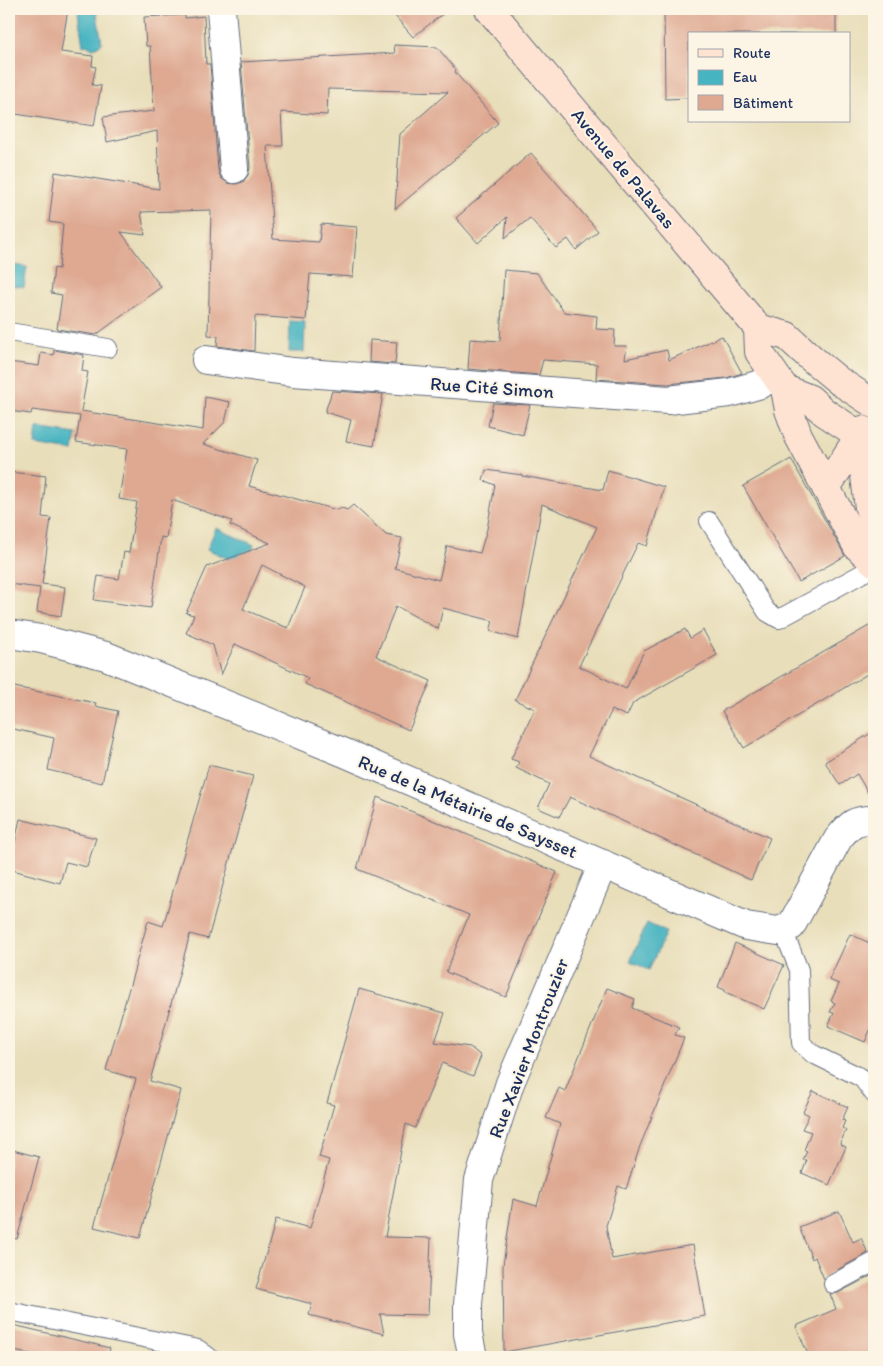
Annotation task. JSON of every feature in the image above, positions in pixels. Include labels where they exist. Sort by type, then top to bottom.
[{"type":"main road","name":"Avenue de Palavas","points":[[489,9],[758,328]]},
{"type":"main road","points":[[874,404],[839,381],[810,358],[787,336],[758,328],[759,352],[779,382],[798,434],[858,546],[874,562]]},
{"type":"main road","points":[[779,382],[810,399],[824,412],[867,440]]},
{"type":"main road","points":[[874,410],[867,440],[868,508],[874,526]]},
{"type":"main road","points":[[826,488],[867,440]]},
{"type":"street","points":[[222,9],[234,169]]},
{"type":"street","name":"Rue Cité Simon","points":[[206,360],[293,372],[668,400],[729,393],[761,384],[779,382]]},
{"type":"street","name":"Rue de la Métairie de Saysset","points":[[9,634],[41,639],[106,656],[345,753],[746,926],[771,931],[783,930]]},
{"type":"street","points":[[783,930],[791,926],[838,839],[853,823],[862,820],[874,820]]},
{"type":"street","name":"Rue Xavier Montrouzier","points":[[473,1357],[468,1334],[468,1304],[479,1180],[510,1083],[603,864]]},
{"type":"lane","points":[[9,332],[108,348]]},
{"type":"lane","points":[[709,522],[768,612],[779,619],[874,567]]},
{"type":"lane","points":[[783,930],[799,970],[801,1043],[813,1054],[862,1078],[874,1094]]},
{"type":"lane","points":[[833,1284],[874,1262]]},
{"type":"lane","points":[[9,1311],[198,1349],[209,1357]]},
{"type":"water","points":[[96,9],[102,43],[93,49],[86,45],[83,46],[78,12]]},
{"type":"water","points":[[9,264],[27,267],[24,287],[9,285]]},
{"type":"water","points":[[290,321],[305,322],[304,352],[289,352]]},
{"type":"water","points":[[37,428],[76,434],[73,451],[35,445]]},
{"type":"water","points":[[216,528],[254,545],[244,566],[207,549]]},
{"type":"water","points":[[647,923],[666,932],[649,970],[630,961]]},
{"type":"building","points":[[9,9],[68,9],[61,52],[93,56],[92,66],[96,67],[92,85],[101,86],[94,126],[9,113]]},
{"type":"building","points":[[389,9],[449,9],[413,37]]},
{"type":"building","points":[[664,9],[836,9],[836,32],[688,32],[688,98],[665,99]]},
{"type":"building","points":[[185,15],[185,18],[204,16],[206,64],[210,64],[218,170],[221,178],[228,183],[236,184],[243,182],[250,168],[241,62],[395,53],[394,45],[437,47],[456,70],[455,72],[498,123],[395,209],[400,134],[448,92],[328,89],[327,115],[281,112],[283,146],[267,146],[273,239],[319,242],[321,224],[357,227],[353,277],[310,274],[306,320],[255,316],[254,351],[217,346],[218,336],[208,335],[211,210],[141,212],[145,235],[121,232],[161,287],[96,335],[57,329],[62,295],[51,293],[54,268],[59,269],[63,224],[49,222],[55,172],[159,189],[157,131],[107,142],[103,117],[154,111],[150,46],[146,46],[144,17]]},
{"type":"building","points":[[531,153],[598,231],[576,250],[568,239],[556,248],[530,218],[505,238],[507,217],[478,243],[456,218]]},
{"type":"building","points":[[504,270],[537,273],[564,312],[597,316],[596,329],[615,330],[614,346],[627,346],[625,359],[667,350],[669,360],[722,336],[742,373],[726,378],[668,384],[596,379],[597,364],[543,360],[539,375],[468,369],[470,339],[500,341]]},
{"type":"building","points":[[370,340],[397,342],[395,364],[369,362]]},
{"type":"building","points":[[54,350],[84,355],[82,371],[88,372],[81,411],[203,430],[205,397],[230,402],[225,422],[203,444],[257,460],[249,486],[337,510],[342,508],[347,510],[353,505],[386,535],[402,538],[395,568],[439,580],[447,546],[480,553],[487,529],[495,485],[483,480],[486,470],[603,490],[608,470],[664,487],[647,546],[638,543],[579,666],[626,689],[644,651],[685,629],[690,638],[703,630],[717,655],[633,703],[627,716],[615,713],[612,710],[589,756],[770,838],[751,880],[570,797],[559,817],[538,808],[549,784],[516,768],[519,762],[511,759],[535,709],[515,700],[597,527],[542,504],[518,639],[490,631],[493,621],[443,608],[438,629],[396,606],[376,656],[431,681],[409,730],[305,684],[308,678],[235,644],[221,675],[213,645],[186,633],[194,615],[186,613],[207,567],[270,543],[230,525],[232,521],[172,500],[166,538],[161,537],[151,608],[94,600],[98,576],[119,579],[124,552],[129,553],[137,502],[119,499],[127,449],[76,442],[80,416],[32,410],[31,414],[9,411],[9,362],[39,366],[41,353],[54,355]],"holes":[[[262,565],[305,587],[288,628],[243,609]]]},
{"type":"building","points":[[332,391],[383,394],[374,446],[346,441],[351,420],[325,412]]},
{"type":"building","points":[[493,403],[530,405],[523,435],[488,426]]},
{"type":"building","points":[[791,459],[845,556],[799,582],[743,486]]},
{"type":"building","points":[[9,472],[46,476],[42,517],[51,518],[42,584],[65,587],[61,616],[37,612],[40,588],[9,584]]},
{"type":"building","points":[[874,623],[874,670],[744,748],[722,711]]},
{"type":"building","points":[[9,686],[96,703],[95,706],[118,711],[102,783],[48,770],[54,738],[9,728]]},
{"type":"building","points":[[874,731],[874,803],[857,774],[840,785],[825,762]]},
{"type":"building","points":[[209,765],[253,776],[208,939],[190,934],[150,1081],[181,1090],[140,1238],[94,1227],[136,1079],[106,1070],[148,921],[163,926]]},
{"type":"building","points":[[377,797],[557,872],[506,997],[446,972],[469,915],[357,869]]},
{"type":"building","points":[[20,819],[96,838],[87,867],[66,862],[60,883],[9,869]]},
{"type":"building","points":[[850,934],[874,945],[874,1021],[865,1042],[828,1026],[834,1013],[830,1012],[835,1003],[831,1001],[839,984],[829,980]]},
{"type":"building","points":[[735,943],[784,965],[764,1009],[718,987]]},
{"type":"building","points":[[607,988],[635,999],[632,1008],[679,1027],[675,1035],[684,1038],[640,1146],[626,1189],[618,1186],[606,1226],[612,1259],[693,1245],[705,1316],[504,1352],[503,1265],[513,1199],[537,1206],[560,1124],[546,1118],[559,1088],[565,1091]]},
{"type":"building","points":[[359,989],[445,1013],[435,1042],[470,1047],[481,1056],[473,1076],[442,1063],[415,1128],[406,1124],[385,1237],[431,1238],[428,1315],[380,1314],[384,1334],[309,1315],[312,1304],[256,1289],[276,1219],[310,1228],[329,1160],[319,1157],[334,1105],[327,1103]]},
{"type":"building","points":[[813,1091],[848,1107],[842,1120],[845,1121],[842,1128],[846,1130],[840,1144],[846,1147],[829,1185],[802,1173],[807,1160],[803,1160],[807,1151],[804,1150],[811,1132],[802,1129],[809,1115],[803,1112]]},
{"type":"building","points":[[9,1149],[39,1157],[17,1239],[9,1238]]},
{"type":"building","points":[[839,1211],[853,1242],[861,1238],[868,1253],[824,1279],[815,1257],[812,1259],[799,1227]]},
{"type":"building","points":[[874,1274],[874,1357],[809,1357],[796,1326],[836,1309],[830,1294],[838,1293]]},
{"type":"building","points":[[9,1324],[110,1348],[108,1357],[44,1357],[9,1350]]}]
